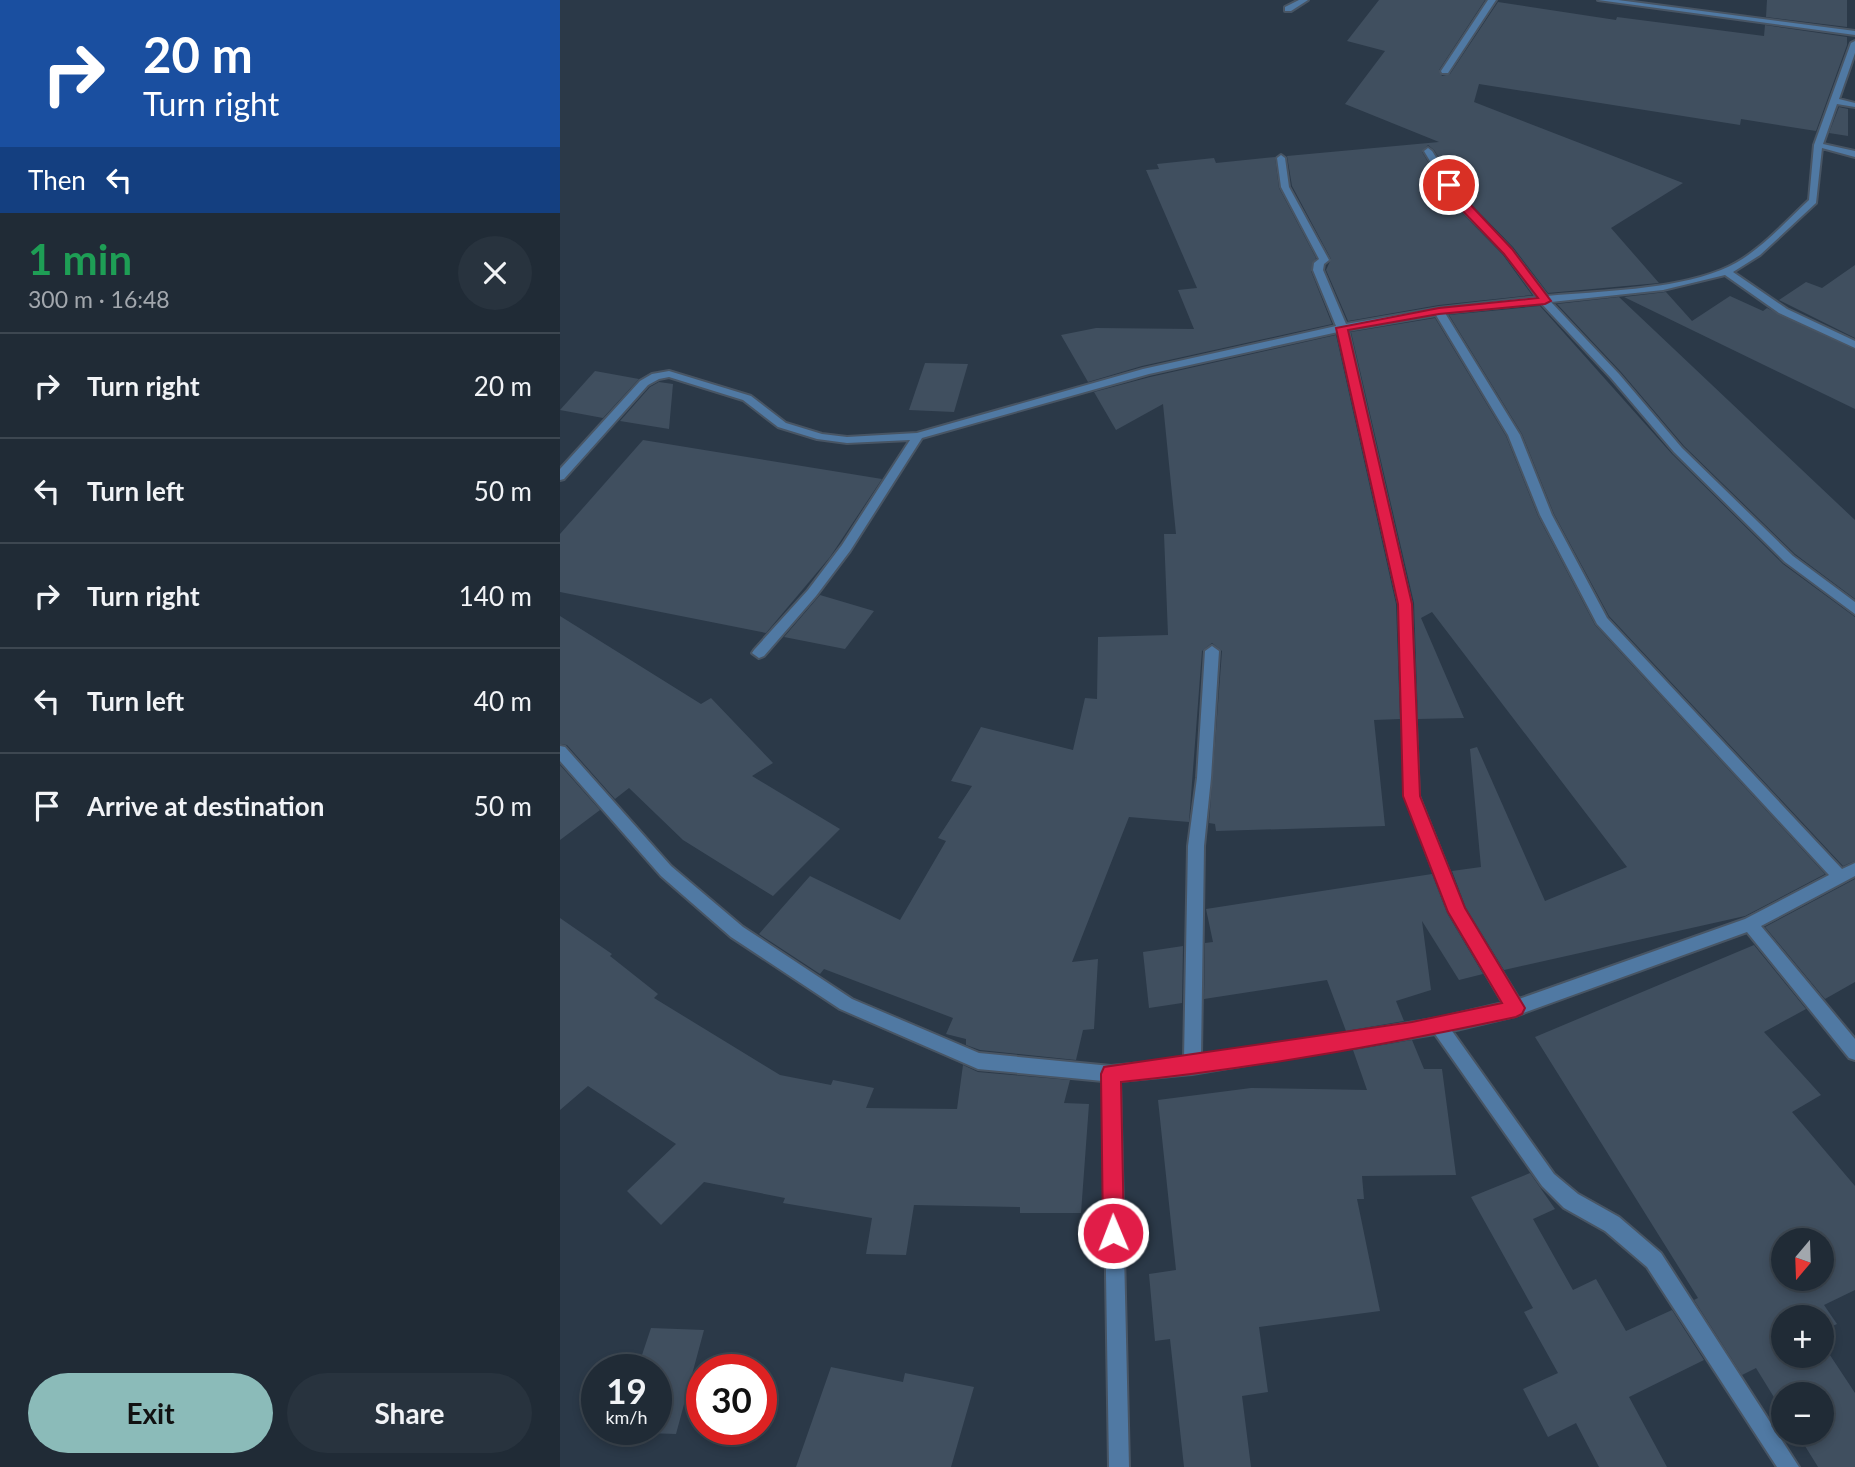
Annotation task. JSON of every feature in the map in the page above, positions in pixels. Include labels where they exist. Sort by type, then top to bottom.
[{"type":"street","points":[[1288,9],[1304,0]]},
{"type":"street","points":[[1446,71],[1492,0]]},
{"type":"street","points":[[1602,0],[1855,33]]},
{"type":"street","points":[[560,476],[644,383],[656,376],[668,374],[747,398],[782,425],[821,437],[848,440],[918,436],[1147,371],[1342,328],[1439,311],[1663,288],[1726,272],[1757,253],[1813,201],[1818,145],[1853,61],[1855,43]]},
{"type":"street","points":[[1836,100],[1855,105]]},
{"type":"street","points":[[1818,145],[1855,154]]},
{"type":"street","points":[[1428,151],[1460,202],[1508,251],[1545,301],[1615,376],[1678,450],[1789,559],[1855,609]]},
{"type":"street","points":[[1281,158],[1285,187],[1324,260],[1318,263],[1318,270],[1342,328],[1405,604],[1412,796],[1457,912],[1516,1008]]},
{"type":"street","points":[[1726,272],[1783,311],[1855,345]]},
{"type":"street","points":[[560,751],[666,871],[737,932],[846,1004],[978,1061],[1111,1074],[1192,1066],[1439,1026],[1516,1008],[1750,924],[1848,873],[1602,621],[1546,515],[1514,435],[1439,311]]},
{"type":"street","points":[[759,653],[812,593],[846,548],[918,436]]},
{"type":"street","points":[[1192,1066],[1196,846],[1204,778],[1212,651]]},
{"type":"street","points":[[1750,924],[1855,1052]]},
{"type":"street","points":[[1439,1026],[1548,1180],[1571,1201],[1612,1224],[1654,1260],[1789,1467]]},
{"type":"street","points":[[1111,1074],[1119,1467]]},
{"type":"building","points":[[1379,0],[1485,0],[1439,70],[1442,76],[1450,74],[1498,2],[1616,20],[1617,17],[1764,36],[1765,25],[1847,37],[1847,45],[1816,131],[1741,119],[1740,125],[1479,84],[1474,102],[1683,183],[1611,228],[1659,283],[1548,293],[1513,247],[1465,198],[1428,145],[1422,152],[1454,205],[1503,255],[1532,295],[1439,305],[1348,321],[1326,270],[1331,259],[1292,186],[1287,156],[1439,142],[1345,104],[1385,51],[1347,41]]},
{"type":"building","points":[[1767,0],[1847,0],[1847,27],[1766,17]]},
{"type":"building","points":[[1839,107],[1848,109],[1848,136],[1829,133]]},
{"type":"building","points":[[1275,157],[1279,188],[1316,258],[1311,271],[1332,324],[1142,366],[1088,382],[1061,335],[1096,328],[1194,329],[1178,290],[1197,288],[1146,170],[1159,169],[1157,164],[1214,158],[1216,163]]},
{"type":"building","points":[[1855,265],[1855,338],[1779,300],[1806,282],[1822,288]]},
{"type":"building","points":[[1666,292],[1692,321],[1730,296],[1763,311],[1767,308],[1855,350],[1855,409],[1624,297]]},
{"type":"building","points":[[1619,297],[1855,520],[1855,599],[1795,554],[1684,446],[1621,372],[1557,304]]},
{"type":"building","points":[[1540,306],[1672,454],[1783,564],[1855,617],[1855,861],[1843,866],[1609,616],[1554,514],[1522,434],[1449,315]]},
{"type":"building","points":[[1435,318],[1506,436],[1538,516],[1595,625],[1825,874],[1745,916],[1504,970],[1466,908],[1452,871],[1481,867],[1470,749],[1477,747],[1545,901],[1627,867],[1432,612],[1421,618],[1464,718],[1418,719],[1414,603],[1351,332]]},
{"type":"building","points":[[1336,335],[1396,604],[1400,719],[1374,720],[1385,826],[1216,831],[1215,824],[1209,823],[1222,651],[1212,643],[1202,651],[1189,822],[1129,817],[1072,962],[1098,959],[1094,1029],[1083,1030],[1076,1060],[980,1050],[966,1045],[966,1039],[946,1034],[953,1018],[824,969],[820,974],[759,934],[810,876],[900,920],[946,841],[938,838],[972,786],[951,781],[981,727],[1073,750],[1085,698],[1097,699],[1098,637],[1168,635],[1164,534],[1176,534],[1163,404],[1116,430],[1094,392]]},
{"type":"building","points":[[925,363],[968,364],[954,412],[909,410]]},
{"type":"building","points":[[595,371],[639,379],[603,418],[560,410]]},
{"type":"building","points":[[659,382],[673,384],[669,429],[620,421],[650,387]]},
{"type":"building","points":[[643,440],[882,479],[830,557],[766,633],[560,592],[560,534]]},
{"type":"building","points":[[820,595],[874,611],[845,649],[784,637]]},
{"type":"building","points":[[560,616],[701,704],[711,698],[773,763],[752,776],[840,829],[773,896],[683,840],[629,788],[615,799],[567,745],[560,744]]},
{"type":"building","points":[[560,765],[600,810],[560,840]]},
{"type":"building","points":[[1432,874],[1447,913],[1483,974],[1459,980],[1422,921],[1431,990],[1396,1001],[1404,1021],[1346,1031],[1327,980],[1204,999],[1205,943],[1213,942],[1206,909]]},
{"type":"building","points":[[1855,879],[1855,982],[1825,999],[1765,927]]},
{"type":"building","points":[[560,918],[612,954],[610,956],[658,994],[654,998],[780,1075],[831,1085],[833,1080],[874,1088],[866,1108],[957,1109],[963,1065],[978,1072],[1070,1080],[1064,1103],[1089,1104],[1081,1213],[1020,1213],[1020,1207],[914,1205],[906,1255],[866,1254],[872,1218],[783,1203],[785,1198],[704,1182],[661,1225],[627,1191],[676,1144],[588,1086],[560,1110]]},
{"type":"building","points":[[1754,945],[1806,1009],[1764,1032],[1821,1095],[1792,1112],[1855,1186],[1855,1290],[1824,1305],[1771,1305],[1771,1368],[1834,1368],[1834,1361],[1855,1393],[1855,1467],[1818,1467],[1804,1445],[1834,1445],[1834,1382],[1771,1382],[1771,1392],[1756,1368],[1742,1375],[1694,1300],[1698,1298],[1535,1037]]},
{"type":"building","points":[[1183,946],[1182,1003],[1149,1008],[1143,952]]},
{"type":"building","points":[[1412,1040],[1424,1069],[1442,1069],[1456,1175],[1362,1176],[1364,1199],[1357,1199],[1380,1311],[1259,1327],[1268,1392],[1242,1396],[1251,1467],[1184,1467],[1170,1339],[1155,1341],[1149,1274],[1176,1270],[1158,1100],[1251,1088],[1367,1090],[1353,1050]]},
{"type":"building","points":[[1530,1173],[1555,1209],[1533,1219],[1573,1290],[1596,1279],[1626,1331],[1672,1310],[1704,1360],[1629,1397],[1667,1467],[1599,1467],[1576,1423],[1548,1437],[1523,1389],[1558,1373],[1524,1312],[1533,1308],[1471,1197]]},
{"type":"building","points":[[651,1328],[704,1330],[698,1354],[686,1354],[686,1397],[676,1434],[672,1434],[672,1354],[642,1354]]},
{"type":"building","points":[[831,1367],[903,1382],[905,1373],[974,1387],[951,1467],[796,1467]]},
{"type":"route","points":[[1113,1233],[1111,1074],[1192,1066],[1412,1031],[1516,1008],[1457,912],[1412,796],[1405,604],[1342,328],[1439,311],[1545,301],[1508,251],[1460,202],[1449,185]]}]
